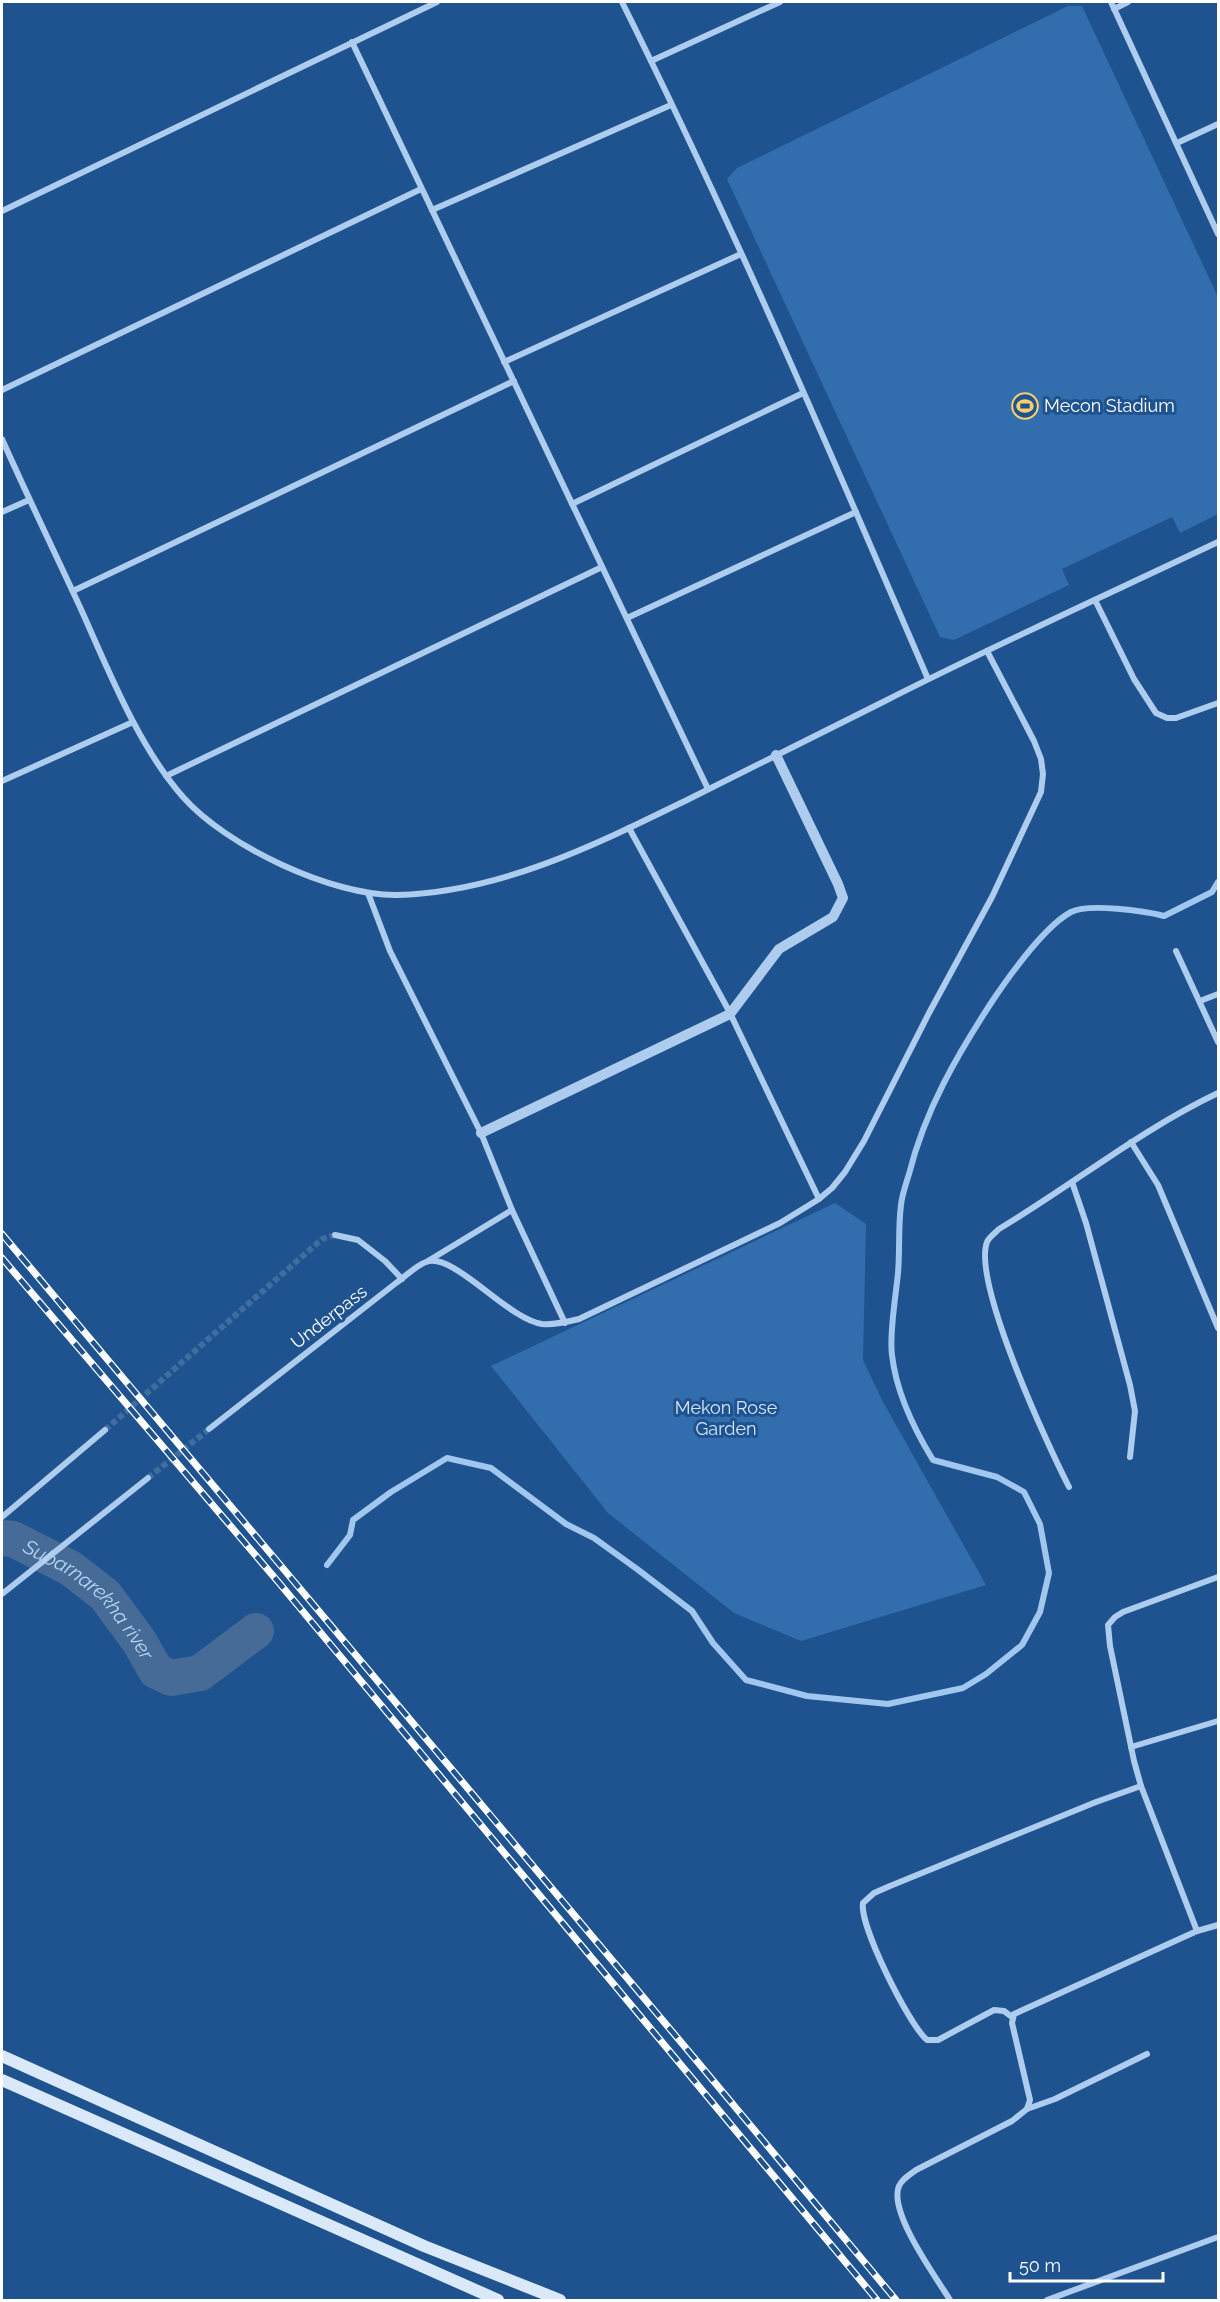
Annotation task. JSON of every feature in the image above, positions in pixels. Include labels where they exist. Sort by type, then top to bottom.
[{"type":"main road","points":[[2,2056],[424,2246],[560,2301]]},
{"type":"main road","points":[[2,2080],[498,2301]]},
{"type":"street","points":[[2,211],[437,2]]},
{"type":"street","points":[[622,2],[741,254],[928,679]]},
{"type":"street","points":[[651,61],[780,2]]},
{"type":"street","points":[[1111,2],[1218,234]]},
{"type":"street","points":[[1114,9],[1128,2]]},
{"type":"street","points":[[352,42],[708,789]]},
{"type":"street","points":[[432,210],[671,105]]},
{"type":"street","points":[[1177,143],[1218,124]]},
{"type":"street","points":[[2,390],[421,189]]},
{"type":"street","points":[[504,362],[741,254]]},
{"type":"street","points":[[73,591],[514,381]]},
{"type":"street","points":[[572,504],[803,393]]},
{"type":"street","points":[[2,439],[133,722],[166,776],[183,798],[206,820],[271,861],[319,879],[368,893],[393,895],[431,892],[524,872],[567,856],[776,756],[928,679],[1218,542]]},
{"type":"street","points":[[2,512],[29,500]]},
{"type":"street","points":[[627,618],[856,512]]},
{"type":"street","points":[[166,776],[602,567]]},
{"type":"street","points":[[1095,600],[1134,680],[1156,713],[1167,718],[1176,718],[1218,703]]},
{"type":"street","points":[[427,1261],[444,1262],[455,1268],[494,1298],[531,1321],[543,1324],[565,1323],[579,1319],[780,1223],[819,1199],[832,1188],[864,1141],[992,897],[1041,792],[1043,774],[1041,759],[987,651]]},
{"type":"street","points":[[2,781],[133,722]]},
{"type":"street","points":[[481,1133],[730,1014],[779,949],[833,917],[843,898],[776,756]]},
{"type":"street","points":[[629,828],[730,1014],[819,1199]]},
{"type":"street","points":[[368,893],[390,951],[481,1133],[512,1210],[565,1323]]},
{"type":"street","points":[[1176,951],[1218,1042]]},
{"type":"street","points":[[1200,1001],[1218,994]]},
{"type":"street","points":[[1069,1487],[1048,1445],[999,1325],[989,1283],[985,1253],[987,1243],[991,1236],[1131,1142],[1187,1108],[1218,1093]]},
{"type":"street","points":[[1131,1142],[1158,1185],[1218,1328]]},
{"type":"street","points":[[1072,1182],[1086,1223],[1130,1385],[1135,1412],[1130,1457]]},
{"type":"street","name":"Underpass","points":[[209,1429],[402,1279],[427,1261],[512,1210]]},
{"type":"street","points":[[335,1235],[358,1240],[385,1261],[402,1279]]},
{"type":"street","points":[[2,1517],[105,1430]]},
{"type":"street","points":[[4,1592],[148,1478]]},
{"type":"street","points":[[1197,1931],[1142,1786],[1131,1747],[1110,1646],[1108,1625],[1124,1612],[1218,1577]]},
{"type":"street","points":[[1131,1747],[1218,1721]]},
{"type":"street","points":[[1027,2109],[1030,2100],[1027,2080],[1012,2017],[1004,2011],[994,2010],[938,2040],[927,2040],[913,2023],[891,1982],[866,1927],[863,1903],[874,1893],[890,1886],[1096,1802],[1142,1786]]},
{"type":"street","points":[[1012,2017],[1024,2008],[1197,1931],[1218,1925]]},
{"type":"street","points":[[950,2301],[901,2217],[897,2206],[898,2187],[902,2181],[916,2170],[1012,2121],[1027,2109],[1055,2099],[1147,2054]]},
{"type":"street","points":[[1047,2301],[1218,2237]]},
{"type":"green space","name":"Mecon Stadium","points":[[1068,6],[1082,6],[1218,297],[1218,514],[1180,533],[1172,517],[1062,569],[1069,585],[954,640],[940,637],[727,179],[737,168]]},
{"type":"green space","name":"Mekon Rose Garden","points":[[835,1203],[866,1224],[863,1360],[883,1402],[986,1585],[801,1641],[734,1613],[608,1513],[491,1366]]},
{"type":"waterway","points":[[327,1565],[350,1535],[353,1520],[391,1492],[447,1458],[491,1468],[566,1524],[594,1538],[637,1569],[692,1611],[713,1643],[746,1680],[807,1696],[888,1704],[963,1688],[986,1674],[1022,1645],[1040,1612],[1049,1573],[1040,1524],[1024,1492],[997,1477],[933,1460],[919,1436],[902,1396],[894,1369],[891,1336],[898,1273],[900,1214],[904,1190],[933,1105],[955,1062],[1000,990],[1050,928],[1071,912],[1079,909],[1131,910],[1164,916],[1212,892],[1218,882]]},
{"type":"waterway","name":"Subarnarekha river","points":[[2,1538],[13,1539],[70,1568],[105,1595],[139,1641],[156,1671],[171,1678],[200,1673],[256,1631]]},
{"type":"tunnel","points":[[105,1430],[322,1239],[335,1235]]},
{"type":"tunnel","points":[[148,1478],[209,1429]]},
{"type":"railway","points":[[2,1234],[896,2300]]},
{"type":"railway","points":[[2,1258],[280,1584],[877,2300]]},
{"type":"place","name":"Mecon Stadium","points":[[1025,406]]}]
